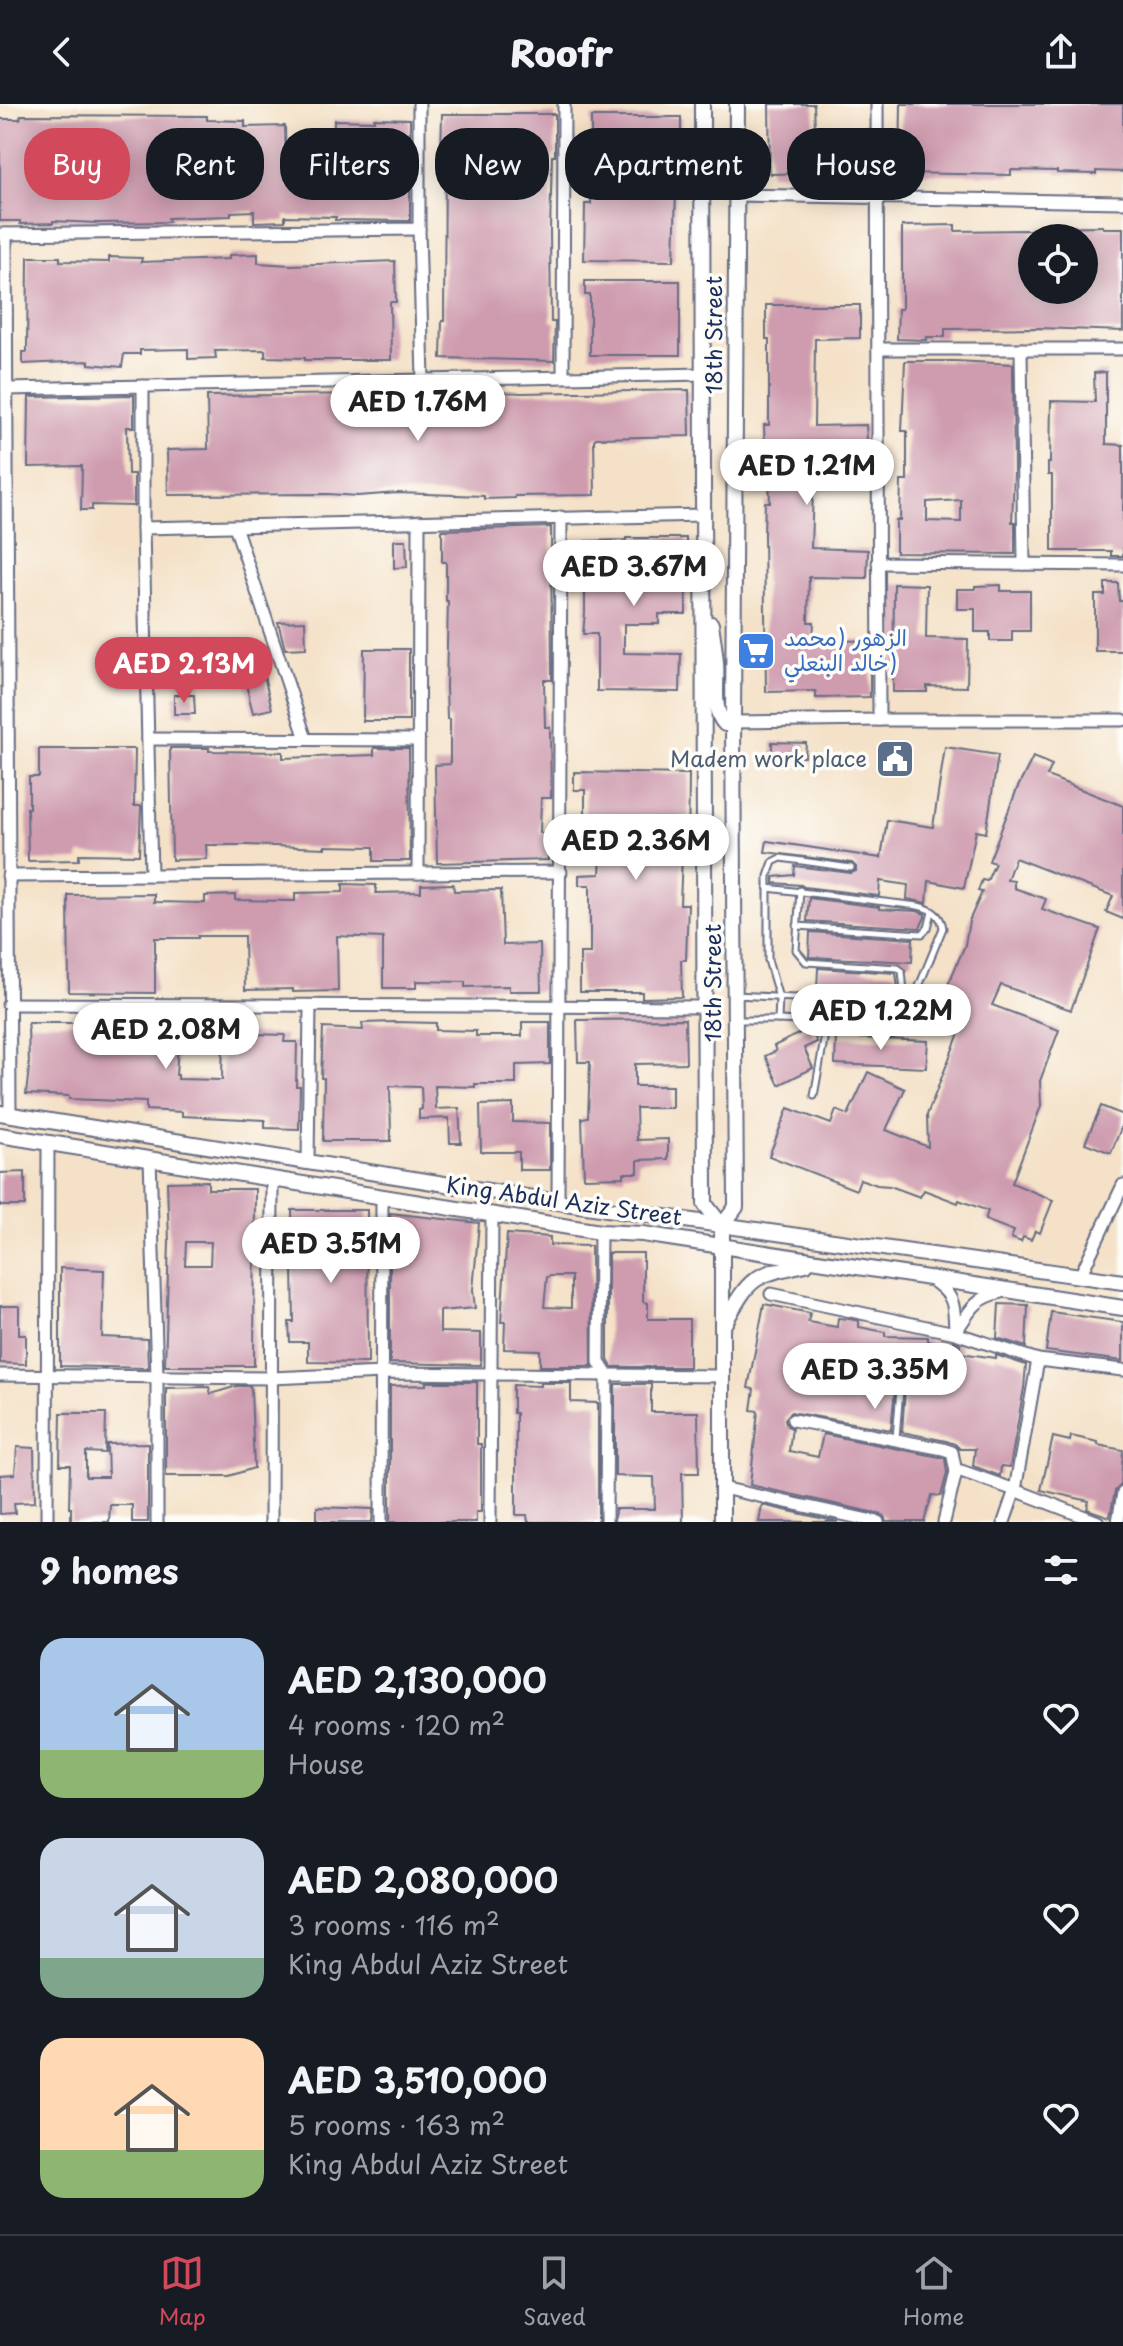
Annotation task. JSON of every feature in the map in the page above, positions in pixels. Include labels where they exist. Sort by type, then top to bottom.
[{"type":"street","points":[[419,104],[423,380]]},
{"type":"street","points":[[563,376],[564,104]]},
{"type":"street","points":[[702,104],[705,1204],[722,1226]]},
{"type":"street","name":"18th Street","points":[[737,104],[737,128]]},
{"type":"street","points":[[877,104],[877,128]]},
{"type":"street","points":[[925,197],[1123,202]]},
{"type":"street","name":"18th Street","points":[[722,1522],[722,1226],[736,1207],[733,722],[737,200]]},
{"type":"street","points":[[878,200],[879,720]]},
{"type":"street","points":[[5,1114],[8,1004],[4,653],[7,389],[3,234],[419,229]]},
{"type":"street","points":[[878,349],[1123,349]]},
{"type":"street","points":[[1021,349],[1024,564]]},
{"type":"street","points":[[7,389],[703,374]]},
{"type":"street","points":[[143,386],[151,875]]},
{"type":"street","points":[[143,528],[704,515]]},
{"type":"street","points":[[558,1202],[561,517]]},
{"type":"street","points":[[418,873],[419,521]]},
{"type":"street","points":[[235,526],[306,739]]},
{"type":"street","points":[[878,563],[1123,565]]},
{"type":"street","points":[[704,572],[717,664],[719,718],[725,724],[879,720],[1123,720]]},
{"type":"street","points":[[148,739],[418,740]]},
{"type":"street","points":[[8,876],[561,872]]},
{"type":"street","points":[[8,1004],[703,1007]]},
{"type":"street","points":[[308,1163],[310,1006]]},
{"type":"street","name":"King Abdul Aziz Street","points":[[5,1114],[558,1202],[1123,1282]]},
{"type":"street","name":"King Abdul Aziz Street","points":[[0,1135],[600,1232],[643,1234],[1123,1308]]},
{"type":"street","points":[[47,1522],[48,1144]]},
{"type":"street","points":[[150,1158],[157,1376],[157,1522]]},
{"type":"street","points":[[271,1522],[272,1178]]},
{"type":"street","points":[[1081,1274],[1123,1185]]},
{"type":"street","points":[[381,1522],[382,1196]]},
{"type":"street","points":[[490,1522],[492,1214]]},
{"type":"street","points":[[600,1232],[599,1362],[607,1375],[606,1522]]},
{"type":"street","points":[[723,1326],[742,1293],[759,1275],[815,1262]]},
{"type":"street","points":[[930,1279],[953,1300],[955,1333]]},
{"type":"street","points":[[955,1333],[977,1302],[1011,1290]]},
{"type":"street","points":[[771,1294],[955,1333],[1038,1360],[1123,1370]]},
{"type":"street","points":[[1004,1522],[1015,1490],[1038,1360]]},
{"type":"street","points":[[0,1375],[272,1378],[383,1373],[723,1376]]},
{"type":"street","points":[[793,1420],[952,1452],[956,1472],[944,1522]]},
{"type":"street","points":[[956,1472],[961,1471],[1015,1490],[1098,1522]]},
{"type":"street","points":[[722,1488],[878,1522]]},
{"type":"street","points":[[1118,1522],[1123,1493]]},
{"type":"lane","points":[[778,1020],[779,998],[768,960],[768,888],[773,862],[777,859],[851,868]]},
{"type":"lane","points":[[735,1021],[886,1025],[902,1020],[908,1013],[943,928],[933,911],[918,906],[768,888]]},
{"type":"lane","points":[[735,995],[802,998],[834,993],[892,998],[904,991],[902,971],[898,968],[806,962],[796,950],[800,890]]},
{"type":"lane","points":[[797,926],[922,934],[928,928],[933,911]]},
{"type":"lane","points":[[814,1096],[824,1040],[815,1022]]},
{"type":"lane","points":[[896,1439],[900,1389]]},
{"type":"building","points":[[769,104],[814,104],[815,128],[787,128],[787,174],[771,174]]},
{"type":"building","points":[[901,104],[1123,104],[1123,172],[1096,171],[1096,174],[1011,170],[1011,175],[925,173],[925,128],[901,128]]},
{"type":"building","points":[[442,114],[555,114],[550,231],[554,361],[441,358],[445,200],[549,200],[549,128],[442,128]]},
{"type":"building","points":[[21,115],[207,116],[207,120],[245,121],[245,127],[285,126],[280,128],[280,200],[410,200],[410,221],[285,216],[285,221],[254,222],[254,211],[231,212],[231,216],[168,218],[169,222],[53,221],[20,224],[20,221],[0,221],[0,119],[20,119]]},
{"type":"building","points":[[591,117],[681,117],[681,128],[591,128]]},
{"type":"building","points":[[410,119],[410,128],[334,128],[334,120]]},
{"type":"building","points":[[591,200],[676,200],[674,261],[584,260],[585,204],[591,204]]},
{"type":"building","points":[[955,225],[955,231],[1018,230],[1018,304],[1098,304],[1098,226],[1123,228],[1123,331],[945,329],[945,337],[897,339],[898,309],[902,309],[902,226]]},
{"type":"building","points":[[258,254],[258,263],[291,265],[395,261],[396,302],[390,302],[391,360],[265,357],[265,350],[215,351],[216,358],[188,359],[188,349],[140,350],[140,354],[124,354],[122,367],[89,364],[89,361],[23,364],[23,352],[27,352],[28,257],[109,262],[109,257],[142,258],[141,262],[229,259],[229,255]]},
{"type":"building","points":[[585,281],[680,281],[680,355],[590,355],[590,295],[585,295]]},
{"type":"building","points":[[766,305],[860,305],[860,338],[815,339],[814,426],[866,425],[870,487],[813,489],[811,548],[868,550],[867,578],[809,577],[808,622],[814,622],[813,640],[870,641],[870,697],[816,698],[816,691],[766,692],[764,534],[765,502],[770,502],[764,425],[769,425]]},
{"type":"building","points":[[905,361],[1013,364],[1012,522],[1015,522],[1015,554],[896,553],[901,481],[907,481],[907,431],[902,431]],"holes":[[[961,500],[961,522],[927,521],[927,502]]]},
{"type":"building","points":[[1106,372],[1106,444],[1123,445],[1123,556],[1111,556],[1111,551],[1052,551],[1052,475],[1048,475],[1051,401],[1095,402],[1094,373]]},
{"type":"building","points":[[689,390],[690,436],[594,440],[595,495],[484,499],[484,496],[397,493],[358,496],[168,495],[167,450],[208,449],[207,396],[442,396],[442,392],[473,391]]},
{"type":"building","points":[[134,395],[134,427],[127,427],[128,474],[134,474],[134,506],[92,505],[92,510],[81,510],[82,466],[28,467],[29,397]]},
{"type":"building","points":[[551,527],[552,680],[544,680],[545,727],[550,727],[551,798],[541,798],[540,833],[547,833],[548,860],[437,863],[435,765],[450,764],[446,687],[448,601],[446,562],[442,562],[442,530]]},
{"type":"building","points":[[686,538],[686,614],[659,614],[659,624],[624,624],[624,653],[681,654],[680,692],[597,691],[597,634],[583,634],[585,541]]},
{"type":"building","points":[[394,540],[406,540],[407,567],[394,568]]},
{"type":"building","points":[[1105,583],[1118,583],[1119,601],[1123,601],[1123,651],[1095,651],[1095,595],[1105,595]]},
{"type":"building","points":[[894,584],[927,585],[926,638],[968,639],[967,687],[927,686],[927,692],[893,692]]},
{"type":"building","points":[[1001,585],[1001,591],[1030,591],[1030,631],[1012,631],[1012,641],[990,641],[990,632],[975,632],[975,609],[957,609],[957,589]]},
{"type":"building","points":[[305,621],[306,648],[285,649],[278,622]]},
{"type":"building","points":[[364,649],[409,649],[409,721],[363,721]]},
{"type":"building","points":[[259,655],[272,709],[253,713],[240,660]]},
{"type":"building","points":[[174,695],[194,695],[195,714],[174,714]]},
{"type":"building","points":[[772,742],[806,743],[805,757],[772,757]]},
{"type":"building","points":[[945,747],[998,755],[986,833],[976,831],[964,888],[929,881],[927,903],[907,899],[908,885],[880,881],[879,896],[774,883],[774,877],[794,875],[795,866],[851,873],[856,871],[856,867],[852,863],[765,852],[767,841],[881,858],[887,820],[933,827]]},
{"type":"building","points":[[170,748],[283,752],[283,758],[374,755],[374,748],[409,748],[410,861],[374,861],[374,847],[248,845],[206,845],[207,859],[172,860]]},
{"type":"building","points":[[39,749],[135,749],[134,806],[141,806],[139,855],[79,854],[79,860],[28,861],[29,777],[39,777]]},
{"type":"building","points":[[1033,757],[1052,765],[1047,776],[1123,806],[1123,919],[1106,912],[1113,896],[1015,858],[1007,880],[1014,881],[1014,888],[1046,899],[1042,909],[1100,929],[1071,1010],[1001,985],[992,1005],[1059,1030],[1040,1081],[1041,1106],[1012,1183],[1053,1200],[1040,1233],[1035,1231],[1031,1240],[1023,1237],[1021,1242],[1011,1238],[1014,1231],[985,1220],[988,1211],[959,1200],[958,1203],[924,1190],[920,1197],[860,1179],[856,1190],[769,1156],[788,1108],[831,1124],[836,1110],[848,1115],[868,1072],[905,1089],[886,1130],[928,1147],[927,1115],[961,1028],[931,1025],[965,945],[969,921],[982,892],[978,891],[982,880],[987,881],[995,863],[989,861]]},
{"type":"building","points":[[574,772],[689,774],[688,855],[682,855],[680,904],[688,904],[686,960],[681,960],[682,997],[642,998],[642,992],[580,992],[580,953],[590,953],[590,885],[579,885],[579,875],[600,874],[601,854],[590,854],[585,790],[574,790]]},
{"type":"building","points":[[343,884],[376,885],[376,893],[421,892],[421,885],[453,884],[454,891],[501,890],[503,945],[540,944],[541,991],[509,991],[509,986],[465,987],[465,982],[416,981],[416,988],[383,988],[383,938],[337,936],[338,991],[245,990],[244,936],[198,936],[155,938],[155,993],[69,992],[68,895],[154,894],[154,902],[205,903],[205,896],[235,895],[235,900],[295,901],[295,893],[343,892]]},
{"type":"building","points":[[809,898],[879,909],[917,911],[925,917],[920,928],[807,921]]},
{"type":"building","points":[[810,932],[913,939],[912,962],[809,957]]},
{"type":"building","points":[[818,968],[896,973],[898,989],[892,992],[834,988],[817,990]]},
{"type":"building","points":[[685,1019],[686,1063],[635,1064],[635,1086],[672,1086],[672,1108],[636,1108],[637,1140],[668,1139],[668,1159],[638,1160],[638,1173],[624,1173],[624,1177],[584,1178],[582,1118],[588,1117],[590,1062],[578,1062],[577,1020]]},
{"type":"building","points":[[522,1022],[550,1022],[550,1064],[516,1065],[516,1084],[435,1086],[436,1109],[459,1108],[461,1143],[450,1143],[449,1118],[419,1119],[421,1087],[390,1086],[391,1141],[323,1141],[323,1028],[363,1030],[362,1023],[436,1023],[436,1030],[476,1031],[476,1036],[522,1036]]},
{"type":"building","points":[[28,1023],[98,1023],[98,1027],[190,1025],[190,1047],[178,1047],[178,1079],[222,1080],[223,1033],[285,1035],[284,1042],[297,1042],[299,1129],[265,1128],[265,1120],[182,1116],[182,1112],[146,1110],[146,1102],[26,1094]]},
{"type":"building","points":[[810,1028],[817,1042],[804,1048],[813,1068],[779,1085],[765,1056],[776,1051],[774,1046]]},
{"type":"building","points":[[836,1037],[928,1041],[926,1068],[835,1064]]},
{"type":"building","points":[[513,1104],[513,1122],[550,1123],[550,1170],[519,1170],[519,1152],[481,1152],[480,1105]]},
{"type":"building","points":[[1101,1106],[1123,1115],[1123,1123],[1111,1153],[1085,1143]]},
{"type":"building","points":[[25,1172],[25,1206],[0,1206],[0,1173]]},
{"type":"building","points":[[208,1181],[208,1189],[255,1189],[254,1366],[165,1366],[169,1242],[167,1182]],"holes":[[[186,1242],[211,1242],[210,1265],[185,1265]]]},
{"type":"building","points":[[292,1210],[367,1210],[368,1363],[308,1362],[308,1342],[290,1342],[289,1322],[294,1322]]},
{"type":"building","points":[[390,1213],[479,1223],[473,1290],[475,1308],[440,1311],[440,1332],[481,1333],[481,1365],[390,1363]]},
{"type":"building","points":[[507,1234],[550,1237],[550,1245],[591,1246],[592,1366],[540,1366],[540,1350],[504,1349],[505,1322],[501,1322]],"holes":[[[571,1276],[571,1308],[544,1307],[547,1277]]]},
{"type":"building","points":[[608,1253],[643,1253],[643,1302],[648,1303],[648,1319],[689,1319],[689,1367],[612,1367],[608,1360]]},
{"type":"building","points":[[60,1268],[104,1270],[102,1337],[147,1339],[148,1368],[60,1366]]},
{"type":"building","points":[[764,1304],[810,1313],[808,1322],[837,1327],[838,1318],[849,1319],[859,1321],[859,1327],[885,1332],[885,1336],[928,1337],[928,1342],[955,1342],[960,1344],[960,1353],[996,1358],[996,1355],[1026,1365],[1010,1467],[1001,1466],[1000,1476],[973,1466],[975,1449],[960,1449],[946,1441],[902,1432],[905,1389],[900,1384],[895,1389],[891,1430],[791,1412],[785,1419],[787,1426],[792,1428],[789,1451],[818,1457],[823,1434],[945,1458],[947,1473],[941,1496],[932,1495],[924,1522],[886,1522],[880,1514],[750,1485],[758,1411],[751,1410],[754,1389],[748,1388]]},
{"type":"building","points":[[999,1304],[1028,1305],[1026,1347],[997,1338]]},
{"type":"building","points":[[0,1306],[19,1306],[19,1335],[26,1335],[26,1364],[0,1363]]},
{"type":"building","points":[[1051,1312],[1123,1322],[1123,1361],[1046,1351]]},
{"type":"building","points":[[426,1382],[477,1382],[481,1512],[476,1512],[476,1522],[390,1522],[390,1386],[426,1385]]},
{"type":"building","points":[[540,1383],[571,1383],[571,1402],[598,1403],[598,1522],[528,1522],[527,1515],[516,1515],[513,1385],[540,1386]]},
{"type":"building","points":[[615,1384],[651,1384],[651,1412],[698,1412],[699,1473],[682,1473],[683,1522],[614,1522],[615,1509],[655,1509],[654,1477],[615,1476]]},
{"type":"building","points":[[237,1386],[250,1386],[251,1389],[254,1468],[229,1476],[166,1476],[166,1388],[209,1387],[211,1394]]},
{"type":"building","points":[[61,1413],[106,1413],[105,1453],[86,1452],[86,1477],[108,1477],[107,1444],[148,1443],[148,1522],[132,1522],[132,1505],[110,1505],[109,1522],[71,1522],[70,1465],[60,1465]]},
{"type":"building","points":[[1071,1436],[1123,1450],[1121,1485],[1115,1491],[1110,1517],[1087,1509],[1089,1501],[1041,1490],[1053,1437],[1070,1441]]},
{"type":"building","points":[[17,1447],[34,1448],[35,1502],[14,1503],[15,1513],[0,1514],[0,1475],[15,1474]]},
{"type":"building","points":[[762,1505],[838,1522],[759,1522]]},
{"type":"building","points":[[317,1507],[373,1509],[372,1522],[317,1522]]},
{"type":"place","name":"الزهور (محمد خالد البنعلي)","points":[[756,651]]},
{"type":"place","name":"Madem work place","points":[[895,759]]}]
